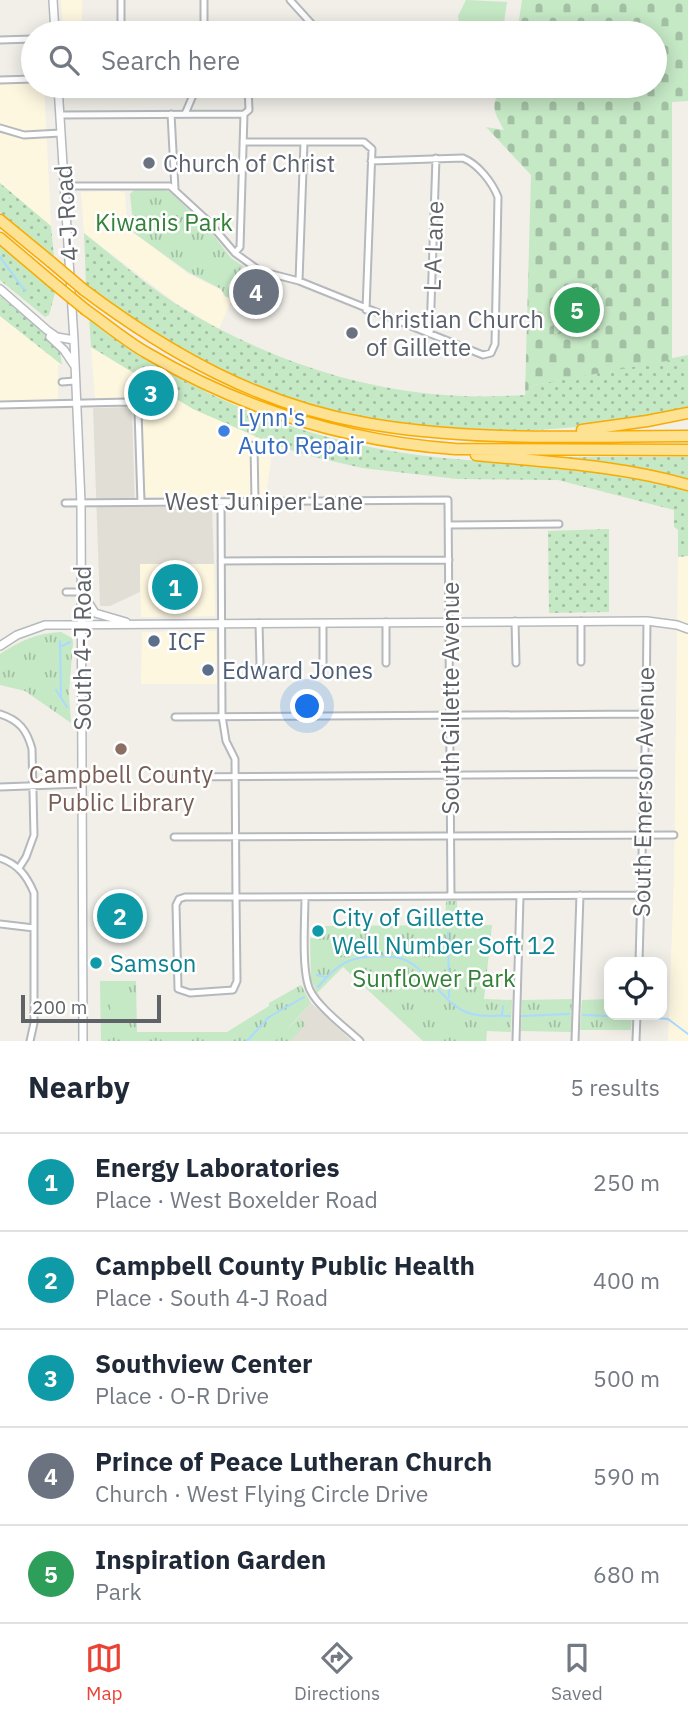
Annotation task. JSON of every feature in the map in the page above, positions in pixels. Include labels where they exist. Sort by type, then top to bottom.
[{"type":"highway","points":[[0,220],[84,290],[150,338],[248,388],[331,416],[424,431],[512,436],[688,436]]},
{"type":"highway","points":[[0,238],[86,310],[145,352],[187,375],[268,411],[376,444],[611,468],[688,485]]},
{"type":"highway","points":[[424,431],[525,433],[586,430],[688,413]]},
{"type":"highway","points":[[321,428],[384,441],[455,449],[688,450]]},
{"type":"main road","points":[[53,0],[54,21]]},
{"type":"main road","name":"4-J Road","points":[[59,98],[74,340]]},
{"type":"main road","points":[[0,289],[57,337],[74,340]]},
{"type":"main road","points":[[47,330],[48,336],[64,350],[75,367]]},
{"type":"main road","name":"South 4-J Road","points":[[74,340],[82,592],[83,1041]]},
{"type":"main road","points":[[82,592],[95,613],[136,624]]},
{"type":"main road","points":[[0,646],[17,635],[45,625],[647,621],[688,629]]},
{"type":"street","points":[[121,0],[121,21]]},
{"type":"street","points":[[204,0],[204,21]]},
{"type":"street","points":[[289,0],[309,21]]},
{"type":"street","points":[[0,40],[21,39]]},
{"type":"street","points":[[0,80],[21,79]]},
{"type":"street","points":[[185,114],[192,98]]},
{"type":"street","points":[[60,115],[244,114],[249,110],[248,98]]},
{"type":"street","points":[[171,114],[175,189]]},
{"type":"street","points":[[235,253],[240,247],[244,114]]},
{"type":"street","points":[[0,128],[24,135],[61,134]]},
{"type":"street","points":[[243,142],[364,142],[372,149],[366,310]]},
{"type":"street","points":[[299,281],[303,142]]},
{"type":"street","name":"L A Lane","points":[[430,334],[436,158]]},
{"type":"street","points":[[65,186],[165,185],[175,189],[207,220],[235,253],[260,271],[299,281],[483,355],[491,353],[495,344],[498,197],[494,187],[470,161],[463,158],[371,161]]},
{"type":"street","points":[[62,382],[75,381]]},
{"type":"street","points":[[0,405],[128,402],[135,405],[138,411],[141,502]]},
{"type":"street","points":[[254,445],[254,502]]},
{"type":"street","name":"West Juniper Lane","points":[[65,503],[448,500]]},
{"type":"street","name":"South Gillette Avenue","points":[[448,500],[451,896]]},
{"type":"street","points":[[221,502],[222,716],[226,741],[235,759],[236,777],[236,837],[236,897],[236,986],[228,992],[183,992],[176,984],[176,905],[179,899],[185,897],[236,897],[305,897],[641,895]]},
{"type":"street","points":[[448,525],[559,524]]},
{"type":"street","points":[[221,561],[449,560]]},
{"type":"street","points":[[66,592],[82,592]]},
{"type":"street","points":[[515,621],[516,663]]},
{"type":"street","points":[[581,621],[582,662]]},
{"type":"street","name":"South Emerson Avenue","points":[[639,957],[647,621]]},
{"type":"street","points":[[386,622],[386,663]]},
{"type":"street","points":[[259,623],[260,664]]},
{"type":"street","points":[[323,623],[323,663]]},
{"type":"street","points":[[0,714],[11,717],[22,725],[32,749],[34,835],[19,868]]},
{"type":"street","points":[[174,717],[646,714]]},
{"type":"street","points":[[174,777],[644,774]]},
{"type":"street","points":[[0,787],[82,784]]},
{"type":"street","points":[[174,837],[674,835]]},
{"type":"street","points":[[0,858],[19,868],[34,893],[34,1023],[30,1041]]},
{"type":"street","points":[[575,1041],[580,895]]},
{"type":"street","points":[[516,1041],[520,896]]},
{"type":"street","points":[[305,897],[308,987],[322,1005],[360,1041]]},
{"type":"street","points":[[0,924],[34,928]]},
{"type":"street","points":[[636,1041],[637,1020]]},
{"type":"shaded area","points":[[61,0],[82,0],[82,21],[62,21]]},
{"type":"shaded area","points":[[21,82],[21,98],[45,98],[51,226],[0,183],[0,83]]},
{"type":"shaded area","points":[[81,192],[125,193],[127,232],[134,233],[188,274],[221,290],[224,297],[232,299],[219,329],[176,303],[84,233]]},
{"type":"shaded area","points":[[0,316],[62,365],[58,365],[58,408],[0,410]]},
{"type":"shaded area","points":[[91,347],[193,409],[273,444],[266,496],[147,497],[144,489],[140,406],[130,398],[95,398]]},
{"type":"shaded area","points":[[129,407],[132,410],[135,507],[212,507],[214,564],[140,564],[140,592],[110,606],[100,606],[93,408]]},
{"type":"shaded area","points":[[688,556],[688,1041],[668,1041],[674,878],[678,557]]},
{"type":"shaded area","points":[[140,564],[214,564],[215,616],[141,617]]},
{"type":"shaded area","points":[[216,631],[217,684],[141,684],[142,632]]},
{"type":"shaded area","points":[[311,1003],[352,1041],[277,1041]]},
{"type":"green space","points":[[466,0],[507,2],[504,21],[459,21],[458,16]]},
{"type":"green space","points":[[522,0],[688,0],[688,101],[672,102],[672,360],[534,385],[525,395],[531,175],[486,127],[504,130],[496,113],[496,99],[667,98],[667,21],[519,21]]},
{"type":"green space","points":[[0,183],[51,226],[54,257],[0,212]]},
{"type":"green space","name":"Kiwanis Park","points":[[134,190],[170,192],[207,227],[231,258],[243,266],[228,285],[231,298],[225,296],[221,289],[188,272],[134,233],[130,194]]},
{"type":"green space","points":[[84,233],[152,287],[208,323],[277,355],[349,379],[423,393],[525,395],[534,385],[688,355],[688,409],[614,423],[532,430],[462,430],[395,423],[330,410],[266,389],[204,361],[144,326],[86,284]]},
{"type":"green space","points":[[0,244],[56,289],[49,315],[45,317],[0,280]]},
{"type":"green space","points":[[558,287],[578,291],[597,287],[600,305],[596,308],[596,328],[600,329],[600,333],[554,334],[554,318],[558,319],[558,311],[554,307],[554,300],[558,301],[558,293],[554,290]]},
{"type":"green space","points":[[0,296],[59,346],[62,365],[0,316]]},
{"type":"green space","points":[[89,316],[125,344],[203,390],[286,425],[329,438],[418,455],[620,473],[688,488],[688,556],[678,557],[678,530],[674,527],[674,510],[558,480],[458,479],[362,468],[273,444],[193,409],[91,347]]},
{"type":"green space","points":[[688,457],[688,481],[544,459]]},
{"type":"green space","points":[[609,529],[609,612],[549,613],[548,531]]},
{"type":"green space","points":[[61,632],[72,638],[73,642],[69,693],[71,723],[25,691],[0,685],[0,654],[29,638]]},
{"type":"green space","name":"Sunflower Park","points":[[446,901],[457,901],[457,925],[492,925],[484,999],[512,1000],[511,1032],[487,1031],[486,1041],[423,1041],[343,967],[317,993],[311,980],[310,938],[321,938],[325,926],[445,925]]},
{"type":"green space","points":[[460,936],[482,936],[482,961],[460,960]]},
{"type":"green space","points":[[100,981],[136,981],[137,1032],[227,1032],[301,985],[311,1003],[287,1029],[299,1018],[306,1024],[290,1041],[101,1041]]},
{"type":"green space","points":[[105,981],[107,1013],[110,1013],[111,996],[122,998],[121,1030],[111,1030],[110,1015],[100,1015],[104,1013]]},
{"type":"green space","name":"Sunflower Park","points":[[572,999],[571,1032],[521,1031],[522,1000]]},
{"type":"green space","name":"Sunflower Park","points":[[604,999],[604,1020],[632,1020],[631,1030],[580,1030],[582,1000]]},
{"type":"waterway","points":[[0,257],[25,291]]},
{"type":"waterway","points":[[60,641],[61,696]]},
{"type":"waterway","points":[[62,646],[70,642]]},
{"type":"waterway","points":[[56,690],[67,707]]},
{"type":"waterway","points":[[448,932],[449,997]]},
{"type":"waterway","points":[[318,987],[339,966],[353,959],[395,957],[414,965],[458,1008],[482,1016],[510,1016]]},
{"type":"waterway","points":[[317,975],[326,977]]},
{"type":"waterway","points":[[247,1041],[269,1017],[304,997]]},
{"type":"waterway","points":[[502,1015],[503,1006]]},
{"type":"waterway","points":[[522,1016],[569,1014]]},
{"type":"waterway","points":[[583,1015],[604,1016]]},
{"type":"waterway","points":[[667,1019],[688,1034]]},
{"type":"place","name":"Church of Christ","points":[[149,163]]},
{"type":"place","name":"Prince of Peace Lutheran Church","points":[[256,292]]},
{"type":"place","name":"Inspiration Garden","points":[[577,310]]},
{"type":"place","name":"Christian Church of Gillette","points":[[352,333]]},
{"type":"place","name":"Southview Center","points":[[151,393]]},
{"type":"place","name":"Lynn's Auto Repair","points":[[224,431]]},
{"type":"place","name":"Energy Laboratories","points":[[175,587]]},
{"type":"place","name":"ICF","points":[[154,641]]},
{"type":"place","name":"Edward Jones","points":[[208,670]]},
{"type":"place","name":"Campbell County Public Library","points":[[121,749]]},
{"type":"place","name":"Campbell County Public Health","points":[[120,916]]},
{"type":"place","name":"City of Gillette Well Number Soft 12","points":[[318,931]]},
{"type":"place","name":"Samson","points":[[96,963]]}]
